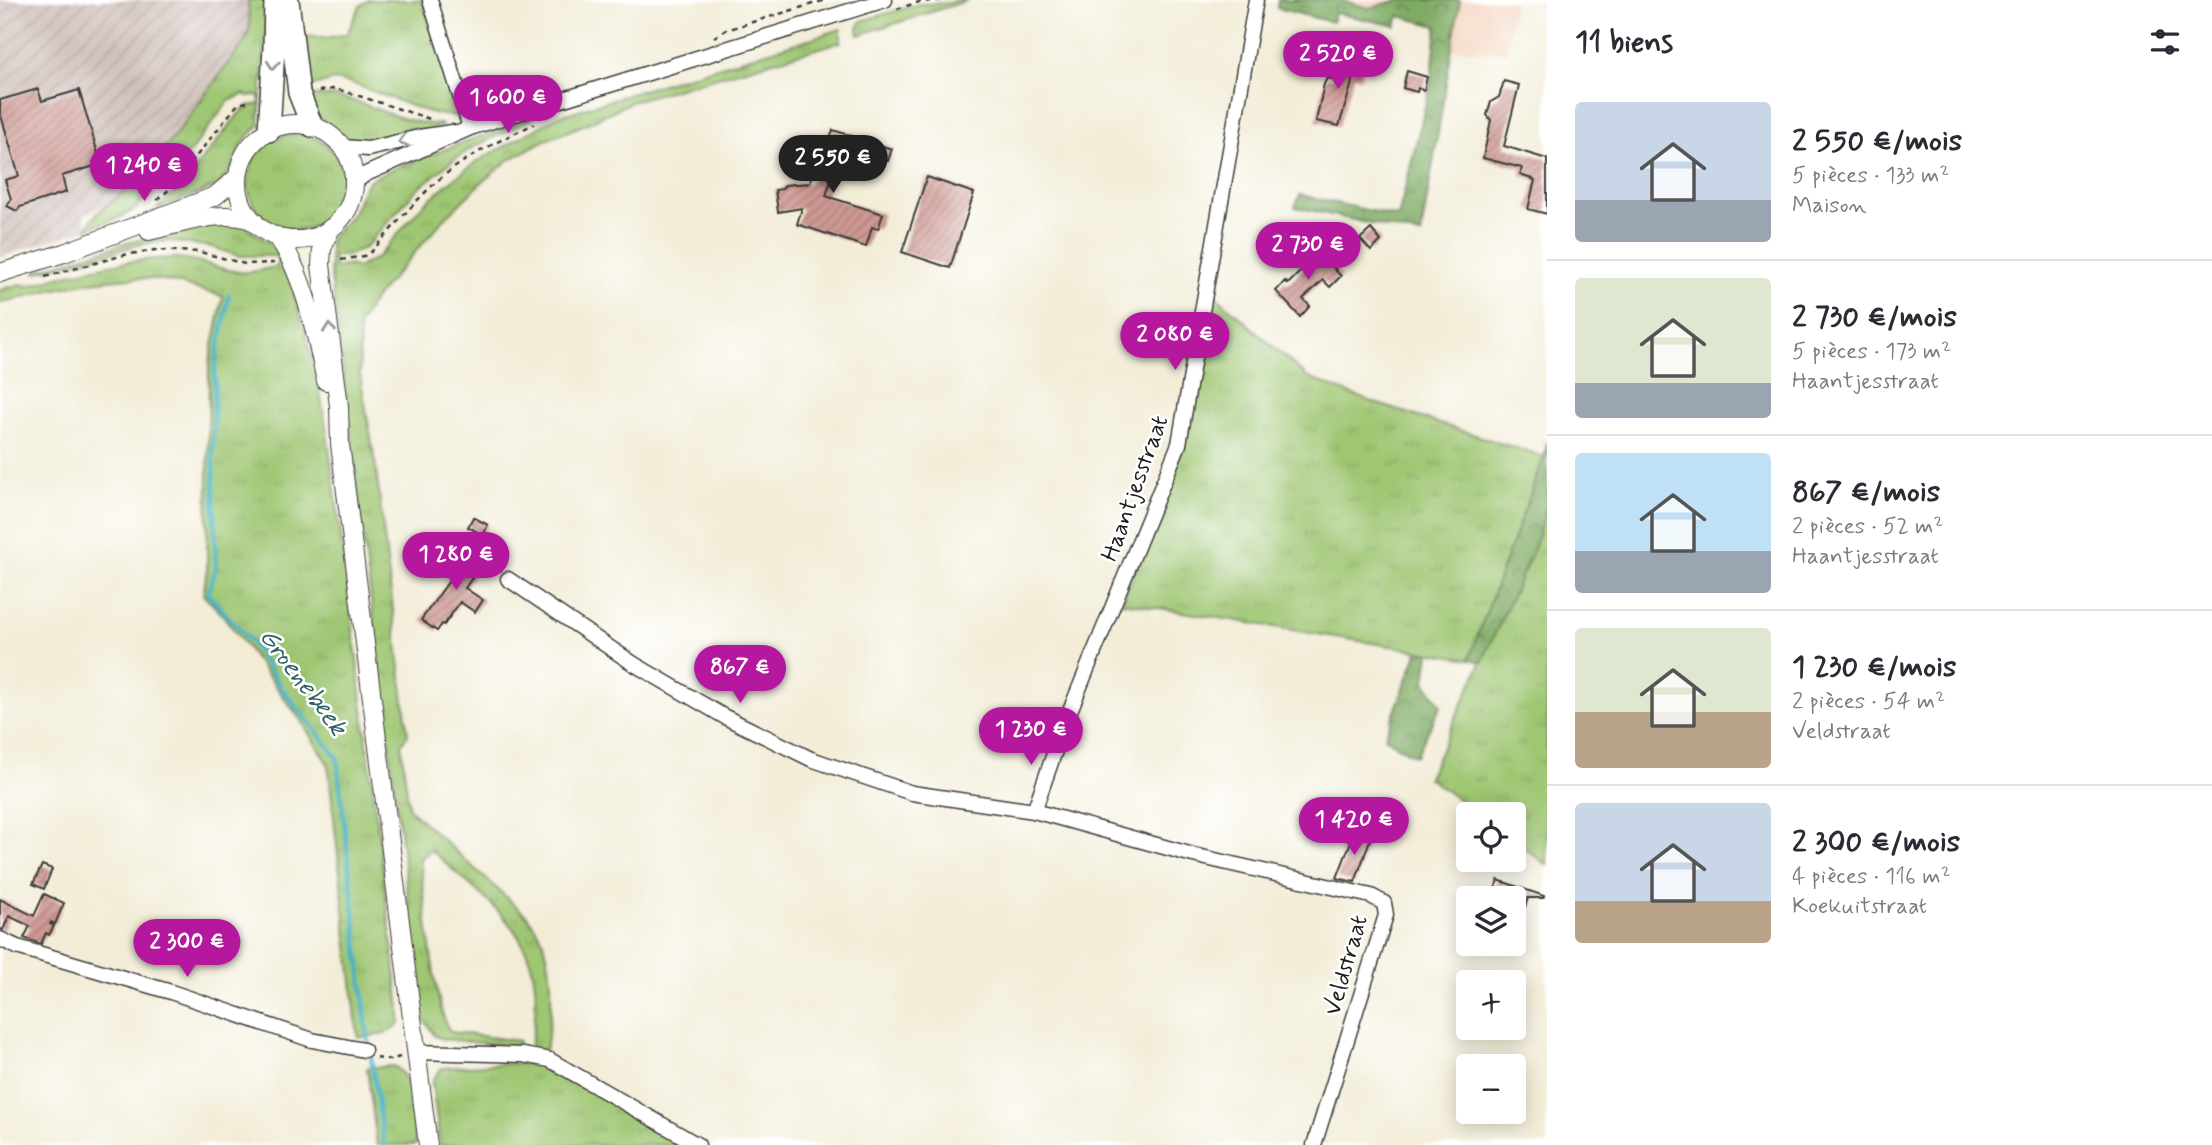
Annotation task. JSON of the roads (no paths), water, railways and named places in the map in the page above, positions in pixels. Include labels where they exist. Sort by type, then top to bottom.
[{"type":"highway","points":[[269,131],[275,0]]},
{"type":"highway","points":[[288,0],[299,93],[312,126]]},
{"type":"main road","points":[[331,228],[305,239],[277,236],[254,221],[244,208],[238,177],[241,163],[257,139],[269,131],[297,124],[312,126],[334,138],[343,147],[353,170],[354,183],[348,208],[331,228],[322,248],[321,265],[339,406],[340,444],[428,1145]]},
{"type":"main road","points":[[0,273],[64,253],[215,196],[238,177]]},
{"type":"main road","points":[[64,253],[213,217],[240,215],[254,221]]},
{"type":"main road","points":[[277,236],[288,252],[300,285],[340,444]]},
{"type":"street","points":[[430,0],[467,125]]},
{"type":"street","points":[[343,147],[368,149],[467,125],[885,0]]},
{"type":"street","name":"Haantjesstraat","points":[[1034,811],[1061,734],[1179,444],[1256,0]]},
{"type":"street","points":[[354,183],[366,174],[467,125]]},
{"type":"street","name":"Veldstraat","points":[[508,579],[634,664],[725,717],[811,759],[912,793],[1034,811],[1193,855],[1371,896],[1384,903],[1386,915],[1314,1145]]},
{"type":"street","points":[[0,939],[17,947],[171,992],[312,1040],[364,1050]]},
{"type":"street","points":[[416,1052],[539,1056],[578,1075],[698,1145]]},
{"type":"waterway","name":"Groenebeek","points":[[229,295],[215,365],[213,454],[216,567],[208,594],[253,644],[282,689],[337,757],[367,1030],[384,1145]]}]
